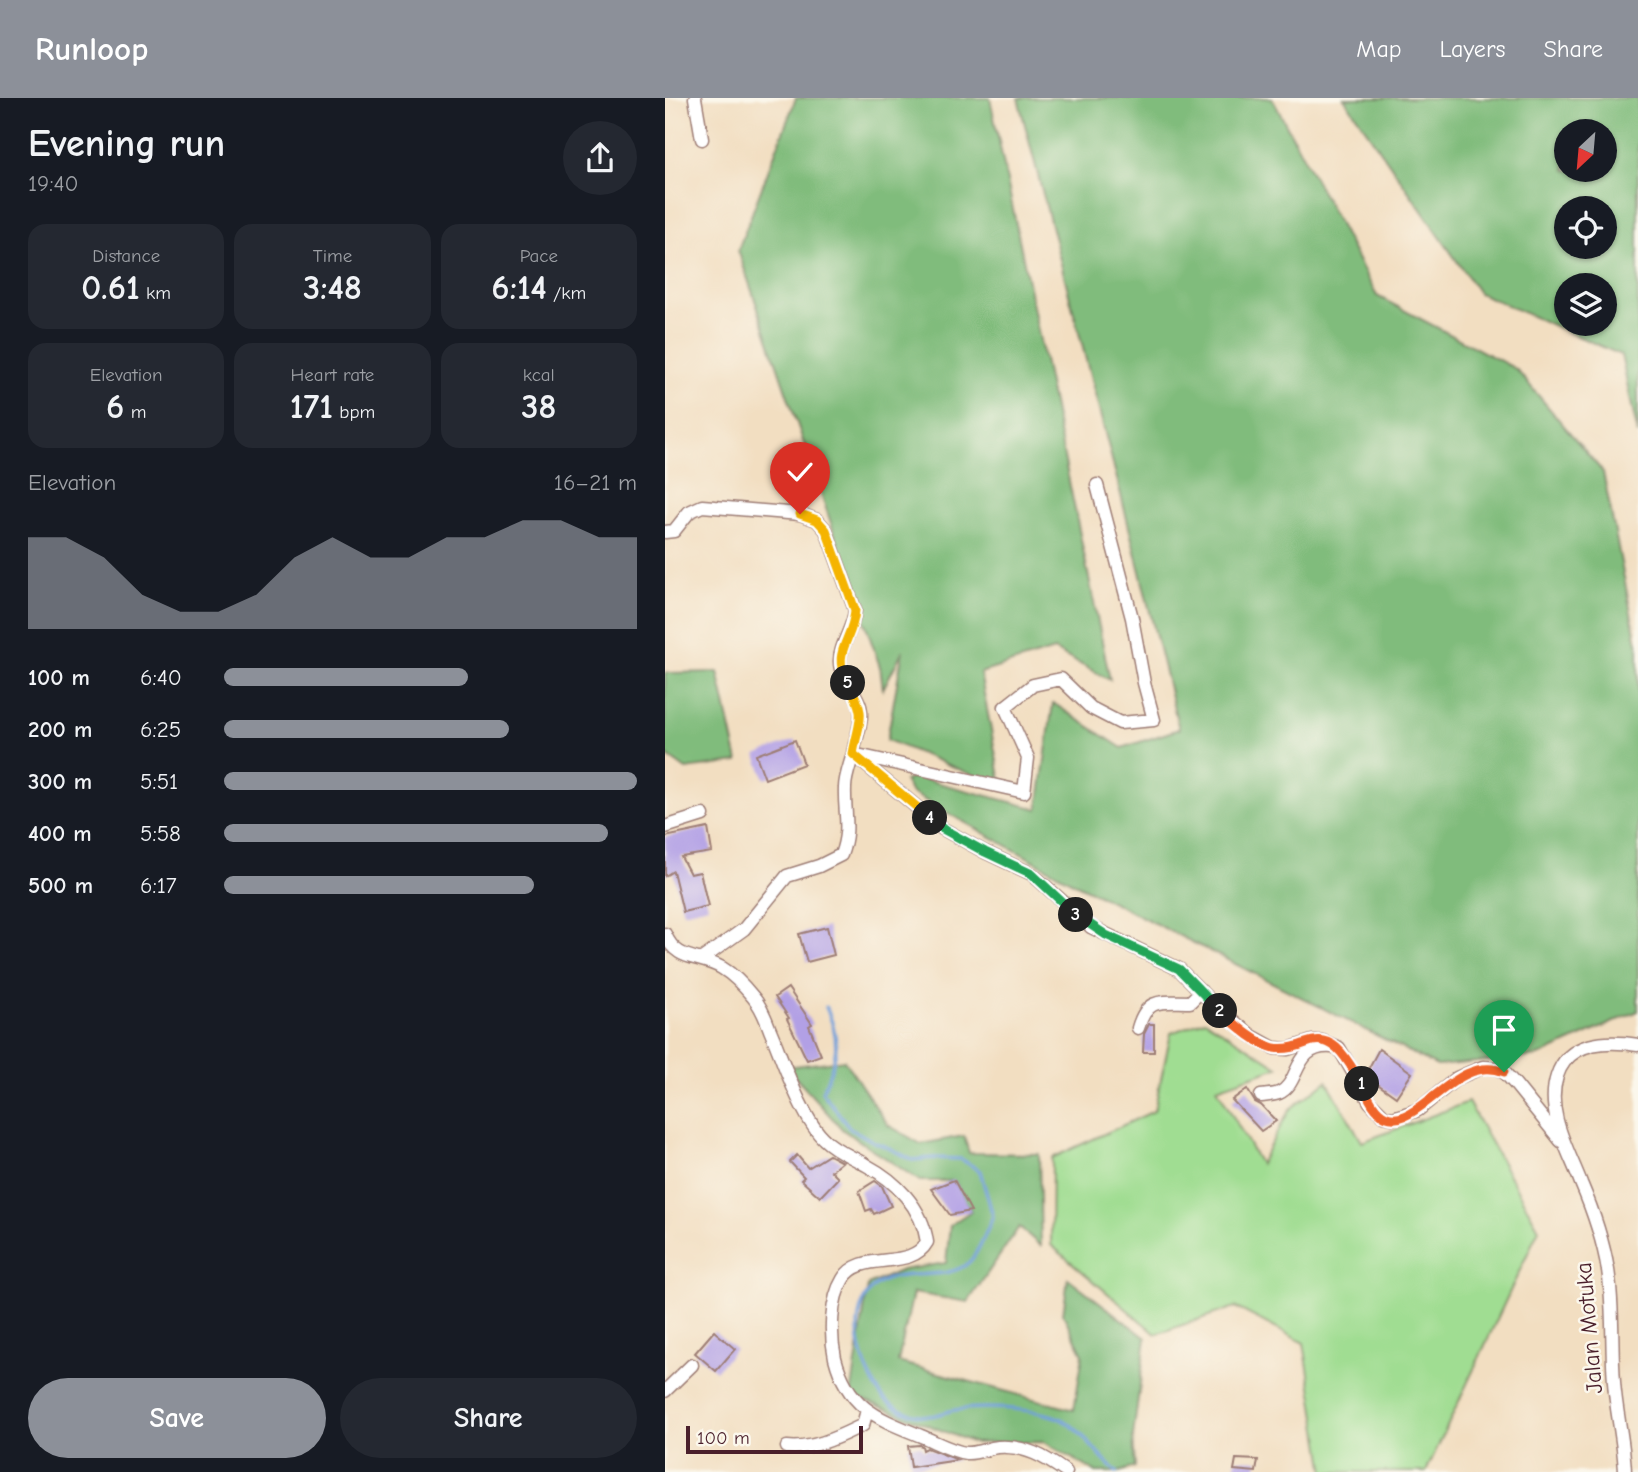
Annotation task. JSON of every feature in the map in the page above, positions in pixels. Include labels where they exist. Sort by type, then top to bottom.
[{"type":"street","points":[[695,98],[702,139]]},
{"type":"street","points":[[853,754],[1024,792],[1028,758],[1005,707],[1033,685],[1061,679],[1091,708],[1120,723],[1154,720],[1132,618],[1097,485]]},
{"type":"street","points":[[665,532],[674,531],[689,512],[702,506],[800,514],[817,520],[826,530],[855,610],[854,623],[839,659],[841,671],[860,704],[862,715],[845,784],[848,825],[841,855],[819,866],[786,876],[744,929],[702,959]]},
{"type":"street","points":[[853,754],[943,829],[1032,874],[1091,927],[1179,969],[1229,1019],[1252,1036],[1274,1048],[1288,1049],[1312,1041],[1322,1041],[1339,1048],[1370,1102],[1384,1116],[1393,1118],[1418,1110],[1457,1079],[1483,1068],[1496,1068],[1515,1084],[1562,1141]]},
{"type":"street","points":[[665,827],[703,815]]},
{"type":"street","points":[[665,934],[670,946],[684,956],[702,959],[720,967],[756,999],[808,1117],[824,1140],[891,1181],[909,1199],[926,1233],[927,1242],[917,1254],[864,1263],[851,1270],[842,1280],[836,1300],[833,1347],[840,1377],[851,1395],[885,1422],[955,1451],[970,1454],[996,1447],[1020,1447],[1066,1472]]},
{"type":"street","points":[[1138,1028],[1145,1009],[1151,1005],[1190,1002],[1201,991]]},
{"type":"street","name":"Jalan Motuka","points":[[1625,1472],[1613,1377],[1608,1269],[1598,1228],[1581,1181],[1562,1141],[1554,1088],[1563,1063],[1569,1055],[1583,1047],[1607,1043],[1638,1045]]},
{"type":"street","points":[[1261,1096],[1280,1093],[1287,1087],[1303,1058],[1317,1049],[1339,1048]]},
{"type":"street","points":[[665,1391],[692,1364]]},
{"type":"street","points":[[787,1447],[803,1448],[844,1434],[863,1425],[867,1410]]},
{"type":"green space","points":[[796,98],[990,98],[1110,680],[1054,650],[980,673],[1002,787],[887,740],[903,650],[883,689],[880,667],[738,250]]},
{"type":"green space","points":[[1018,98],[1272,98],[1377,296],[1516,369],[1603,472],[1638,648],[1638,1011],[1539,1056],[1437,1066],[1069,880],[910,792],[905,781],[915,777],[1038,809],[1053,703],[1122,748],[1179,729]]},
{"type":"green space","points":[[1344,98],[1638,98],[1638,435],[1621,355],[1577,336],[1617,336],[1617,273],[1554,273],[1554,326],[1479,293]]},
{"type":"green space","points":[[718,672],[738,762],[686,769],[665,754],[665,673]]},
{"type":"green space","points":[[1205,1020],[1278,1067],[1217,1088],[1260,1164],[1290,1109],[1327,1081],[1362,1142],[1468,1102],[1539,1229],[1426,1472],[1325,1472],[1304,1343],[1235,1307],[1156,1334],[1051,1245],[1052,1158],[1154,1111],[1171,1033]]},
{"type":"green space","points":[[844,1060],[888,1125],[921,1144],[964,1136],[969,1153],[1039,1154],[1041,1246],[1019,1227],[968,1302],[913,1293],[898,1362],[1074,1410],[1083,1354],[1063,1314],[1068,1278],[1146,1338],[1133,1436],[1135,1467],[1119,1472],[1096,1472],[1044,1442],[974,1443],[851,1395],[868,1285],[902,1270],[946,1263],[950,1225],[971,1211],[954,1181],[920,1181],[843,1130],[786,1067]]},
{"type":"building","points":[[795,740],[804,764],[765,779],[756,755]]},
{"type":"building","points":[[708,828],[712,852],[681,857],[690,874],[700,872],[708,906],[683,912],[673,871],[665,876],[665,837]]},
{"type":"building","points":[[827,927],[834,955],[807,962],[799,934]]},
{"type":"building","points":[[788,988],[812,1024],[809,1026],[821,1055],[807,1060],[787,1019],[789,1018],[775,997]]},
{"type":"building","points":[[1149,1024],[1154,1024],[1154,1052],[1143,1052],[1144,1034]]},
{"type":"building","points":[[1379,1049],[1412,1073],[1396,1097],[1365,1075]]},
{"type":"building","points":[[1247,1089],[1255,1102],[1276,1121],[1261,1131],[1232,1100]]},
{"type":"building","points":[[797,1155],[808,1168],[829,1155],[842,1162],[831,1171],[838,1178],[820,1197],[801,1180],[804,1177],[790,1162]]},
{"type":"building","points":[[954,1180],[971,1211],[950,1215],[931,1189]]},
{"type":"building","points":[[875,1181],[882,1186],[891,1206],[874,1214],[871,1209],[866,1211],[859,1191]]},
{"type":"building","points":[[714,1331],[735,1349],[716,1371],[695,1353]]},
{"type":"building","points":[[919,1445],[923,1450],[927,1448],[958,1460],[911,1467],[908,1446]]},
{"type":"building","points":[[1236,1459],[1258,1460],[1256,1472],[1234,1470]]},
{"type":"waterway","points":[[826,1007],[834,1030],[836,1050],[822,1092],[850,1128],[912,1160],[961,1159],[980,1171],[993,1216],[979,1248],[968,1263],[955,1270],[940,1273],[891,1278],[877,1285],[866,1297],[859,1317],[858,1336],[865,1365],[879,1392],[894,1406],[922,1416],[989,1408],[1050,1415],[1061,1419],[1079,1432],[1117,1472]]},
{"type":"route","points":[[800,514],[817,520],[826,530],[855,610],[854,623],[839,659],[841,671],[860,704],[862,715],[853,754],[943,829],[1032,874],[1091,927],[1179,969],[1217,1008],[1252,1036],[1274,1048],[1288,1049],[1312,1041],[1322,1041],[1339,1048],[1370,1102],[1384,1116],[1393,1118],[1418,1110],[1443,1088],[1471,1071],[1496,1068],[1504,1072]]}]
